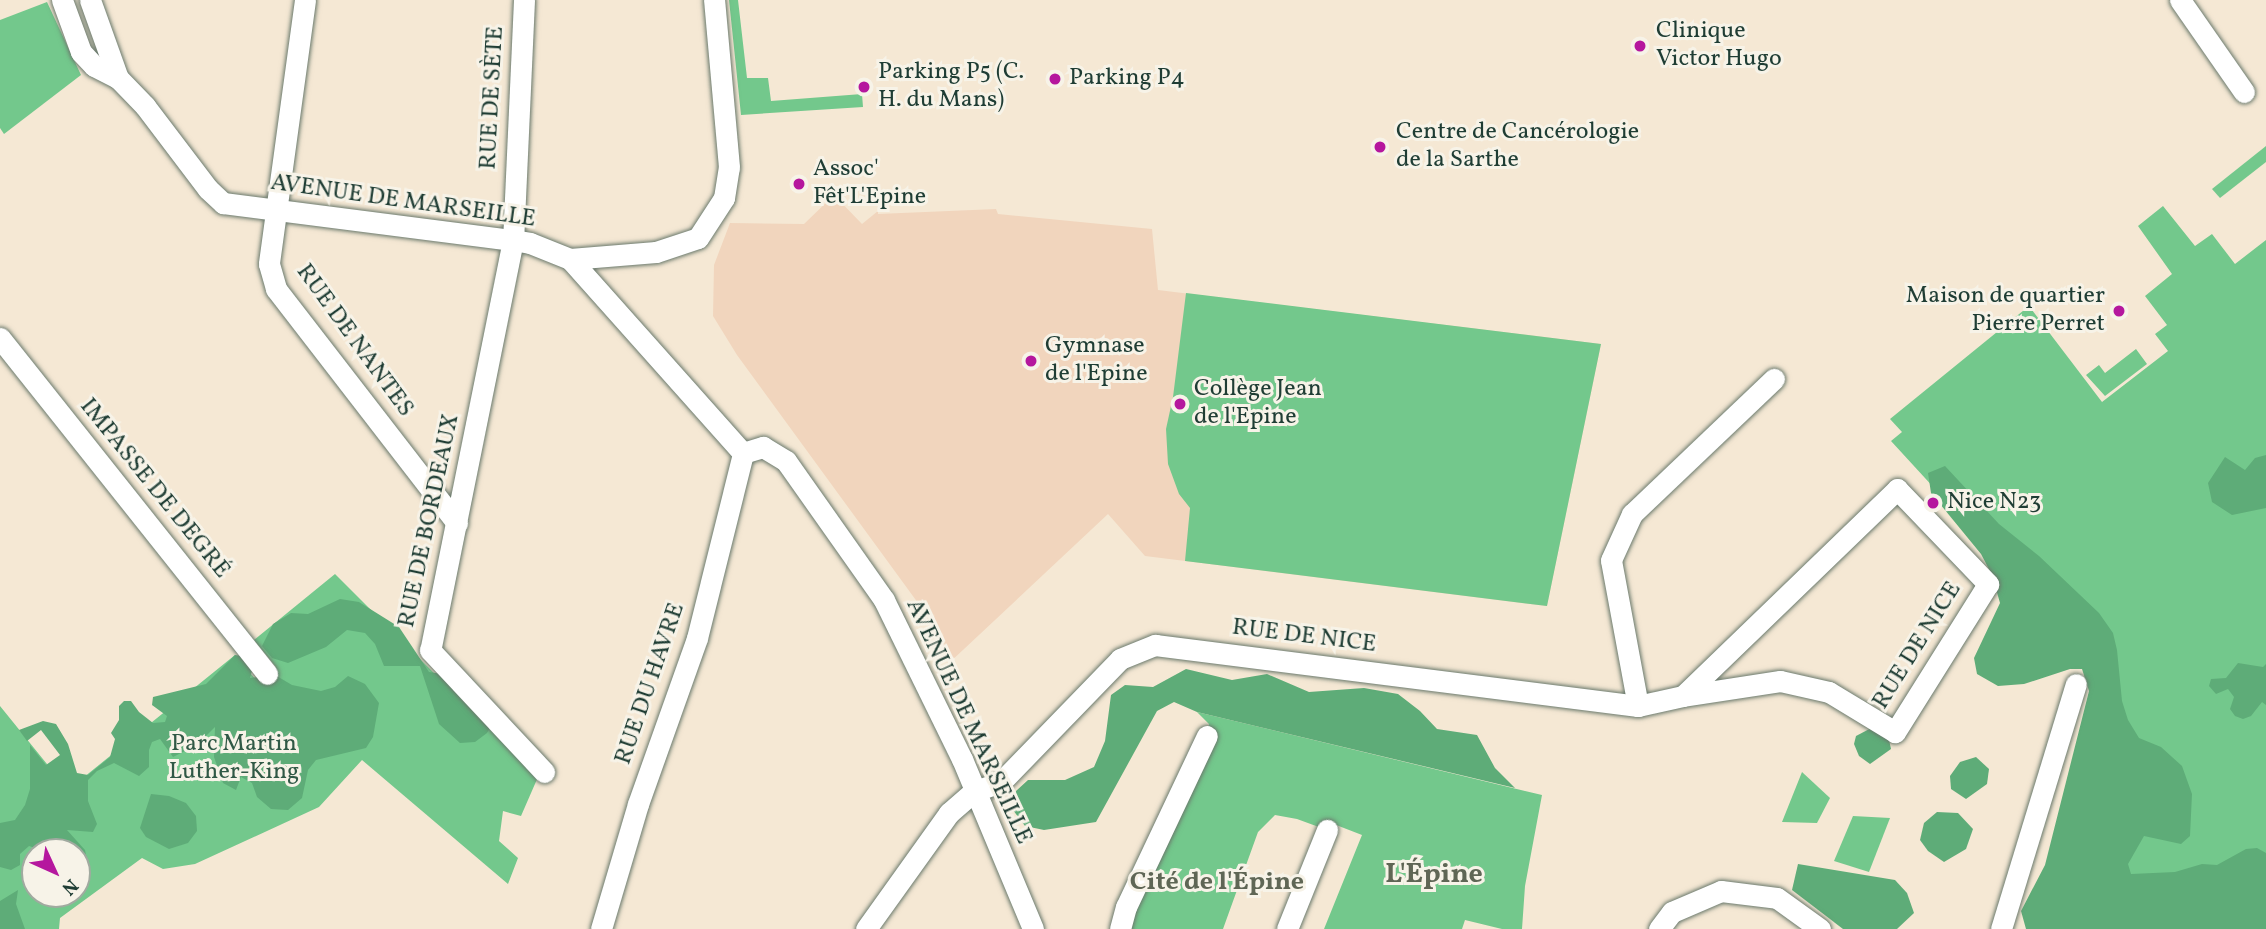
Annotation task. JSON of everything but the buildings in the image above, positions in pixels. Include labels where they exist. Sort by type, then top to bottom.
[{"type":"street","name":"AVENUE DE MARSEILLE","points":[[62,0],[81,52],[94,66],[118,78],[145,106],[208,189],[223,203],[276,212],[513,240],[530,243],[570,259],[743,453],[763,447],[786,461],[884,600],[919,666],[962,759],[1033,929]]},
{"type":"street","name":"AVENUE DE MARSEILLE","points":[[90,0],[118,78]]},
{"type":"street","name":"RUE DE NANTES","points":[[305,0],[269,264],[276,289],[457,523]]},
{"type":"street","name":"RUE DE SÈTE","points":[[513,240],[524,0]]},
{"type":"street","points":[[570,259],[656,252],[698,238],[724,198],[729,167],[714,0]]},
{"type":"street","points":[[2180,0],[2245,92]]},
{"type":"street","name":"RUE DE BORDEAUX","points":[[513,240],[430,650],[544,772]]},
{"type":"street","name":"IMPASSE DE DEGRÉ","points":[[0,338],[267,674]]},
{"type":"street","points":[[1637,706],[1611,560],[1632,513],[1774,379]]},
{"type":"street","name":"RUE DU HAVRE","points":[[601,929],[638,804],[697,638],[743,453]]},
{"type":"street","name":"RUE DE NICE","points":[[866,929],[948,813],[974,792],[1001,782],[1120,659],[1155,646],[1637,706],[1780,681],[1829,692],[1895,732],[1988,584],[1896,489],[1683,696]]},
{"type":"street","points":[[2001,929],[2076,684]]},
{"type":"street","points":[[1119,929],[1126,907],[1207,736]]},
{"type":"street","points":[[1287,929],[1326,830]]},
{"type":"street","points":[[1659,929],[1672,912],[1721,891],[1777,898],[1820,929]]},
{"type":"shaded area","name":"Collège Jean de l'Epine","points":[[834,195],[862,224],[878,211],[878,214],[996,209],[998,214],[1152,229],[1158,290],[1601,344],[1547,606],[1145,556],[1108,514],[948,664],[918,603],[737,355],[713,316],[714,265],[730,223],[804,224]]},
{"type":"green space","points":[[729,0],[738,0],[747,78],[768,78],[771,101],[862,94],[863,107],[741,115]]},
{"type":"green space","points":[[47,2],[81,75],[4,134],[0,128],[0,20]]},
{"type":"green space","points":[[2266,146],[2266,162],[2220,198],[2212,189]]},
{"type":"green space","points":[[2163,206],[2195,246],[2212,234],[2235,264],[2266,240],[2266,929],[2043,929],[2104,673],[1891,441],[1902,432],[1890,419],[2029,306],[2102,402],[2168,351],[2155,334],[2167,325],[2145,296],[2172,274],[2138,226]]},
{"type":"green space","points":[[1186,293],[1601,344],[1547,606],[1185,561],[1190,508],[1179,494],[1168,464],[1166,429],[1173,397]]},
{"type":"green space","points":[[2136,349],[2147,364],[2105,396],[2086,375],[2099,365],[2105,373]]},
{"type":"green space","points":[[2266,455],[2266,508],[2232,515],[2212,502],[2208,483],[2225,457],[2245,470],[2255,458]]},
{"type":"green space","points":[[1945,466],[1999,524],[2039,556],[2099,613],[2113,633],[2122,701],[2128,720],[2139,738],[2161,747],[2182,766],[2192,794],[2190,836],[2181,844],[2144,836],[2128,864],[2131,874],[2175,872],[2202,864],[2217,865],[2246,849],[2257,848],[2266,853],[2266,929],[2026,929],[2021,911],[2045,865],[2089,691],[2082,669],[2070,669],[2024,684],[1998,686],[1977,674],[1974,658],[2000,603],[1992,575],[1981,554],[1931,493],[1928,473]]},
{"type":"green space","name":"Parc Martin Luther-King","points":[[335,574],[538,777],[521,816],[503,811],[499,841],[518,858],[508,884],[362,760],[319,807],[195,864],[163,869],[142,858],[91,895],[91,838],[21,838],[21,908],[74,908],[60,918],[59,929],[0,929],[0,706],[68,790],[235,655],[258,682],[276,667],[254,640]]},
{"type":"green space","points":[[340,599],[359,602],[399,627],[429,672],[442,674],[492,724],[487,733],[475,742],[460,743],[439,724],[420,666],[384,666],[375,644],[365,633],[347,630],[326,647],[288,663],[272,658],[262,646],[273,624],[291,613],[308,614]]},
{"type":"green space","points":[[235,655],[242,656],[252,671],[250,678],[275,675],[292,685],[321,691],[335,687],[348,676],[365,684],[379,703],[373,737],[366,748],[316,760],[308,770],[302,798],[288,810],[271,809],[257,797],[252,783],[241,777],[236,790],[223,783],[214,757],[215,727],[197,745],[173,757],[160,739],[152,742],[149,767],[139,776],[114,763],[97,771],[88,780],[88,801],[97,824],[93,832],[67,830],[74,838],[21,838],[20,865],[11,870],[0,867],[0,823],[15,820],[25,805],[30,789],[30,745],[46,765],[60,755],[41,730],[27,741],[19,730],[43,721],[56,724],[68,744],[77,773],[88,775],[110,757],[115,739],[111,733],[119,720],[119,706],[124,701],[131,701],[139,712],[153,723],[165,722],[167,716],[152,705],[153,697],[206,684]]},
{"type":"green space","points":[[2238,663],[2263,667],[2266,664],[2266,705],[2262,702],[2251,716],[2243,719],[2235,716],[2230,709],[2234,697],[2228,689],[2216,694],[2209,686],[2211,679],[2226,678]]},
{"type":"green space","points":[[1186,669],[1232,680],[1267,674],[1309,692],[1364,688],[1398,694],[1437,729],[1477,735],[1495,768],[1515,788],[1197,712],[1174,702],[1157,711],[1096,822],[1044,830],[1025,826],[1013,810],[1016,791],[1028,780],[1065,780],[1094,767],[1105,741],[1111,695],[1125,685],[1153,687]]},
{"type":"green space","points":[[1197,712],[1542,795],[1525,886],[1522,929],[1502,929],[1465,920],[1462,929],[1324,929],[1362,835],[1331,823],[1327,830],[1297,819],[1275,815],[1258,832],[1223,929],[1120,929],[1207,736],[1209,724]]},
{"type":"green space","points":[[1877,725],[1888,735],[1891,749],[1870,764],[1859,756],[1854,744],[1856,736]]},
{"type":"green space","points":[[1976,757],[1989,769],[1987,784],[1966,799],[1951,789],[1950,776],[1960,762]]},
{"type":"green space","points":[[1802,772],[1830,798],[1817,823],[1782,822]]},
{"type":"green space","points":[[151,794],[169,796],[186,803],[196,816],[197,831],[188,843],[169,849],[146,837],[140,828]]},
{"type":"green space","points":[[1937,812],[1958,813],[1973,829],[1966,849],[1944,862],[1928,851],[1920,840],[1924,823]]},
{"type":"green space","points":[[1853,816],[1890,818],[1869,872],[1834,861]]},
{"type":"green space","points":[[1798,864],[1895,880],[1907,893],[1914,913],[1897,929],[1843,929],[1792,890]]},
{"type":"green space","points":[[18,890],[16,904],[25,929],[0,929],[0,901]]},
{"type":"place","name":"Clinique Victor Hugo","points":[[1640,46]]},
{"type":"place","name":"Parking P4","points":[[1055,79]]},
{"type":"place","name":"Parking P5 (C. H. du Mans)","points":[[864,87]]},
{"type":"place","name":"Centre de Cancérologie de la Sarthe","points":[[1380,147]]},
{"type":"place","name":"Assoc' Fêt'L'Epine","points":[[799,184]]},
{"type":"place","name":"Maison de quartier Pierre Perret","points":[[2119,311]]},
{"type":"place","name":"Gymnase de l'Epine","points":[[1031,361]]},
{"type":"place","name":"Collège Jean de l'Epine","points":[[1180,404]]},
{"type":"place","name":"Nice N23","points":[[1933,503]]},
{"type":"district","name":"L'Épine","points":[[1434,875]]},
{"type":"district","name":"Cité de l'Épine","points":[[1217,883]]}]
